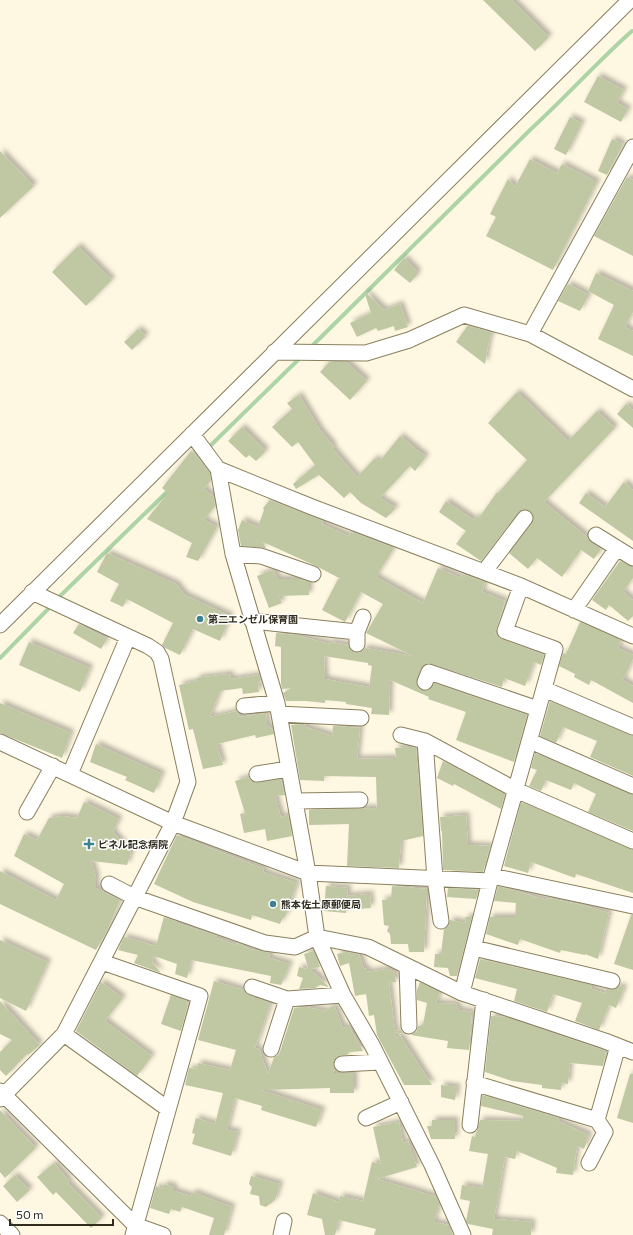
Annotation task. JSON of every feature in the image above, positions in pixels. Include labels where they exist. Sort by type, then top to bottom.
[{"type":"street","points":[[0,625],[630,0]]},
{"type":"street","points":[[530,334],[633,147]]},
{"type":"street","points":[[274,352],[366,354],[409,340],[464,315],[530,334],[633,389]]},
{"type":"street","points":[[192,434],[218,469],[232,554],[278,708],[308,873],[317,937],[343,995],[401,1102],[432,1165],[463,1235]]},
{"type":"street","points":[[218,469],[312,507],[521,586],[633,636]]},
{"type":"street","points":[[484,572],[525,518]]},
{"type":"street","points":[[596,535],[633,558]]},
{"type":"street","points":[[574,610],[617,548]]},
{"type":"street","points":[[232,554],[261,556],[313,574]]},
{"type":"street","points":[[462,993],[491,879],[555,649],[505,631],[521,586]]},
{"type":"street","points":[[32,592],[157,652],[161,659],[188,782],[173,823],[64,1034],[1,1095],[134,1230],[163,1235]]},
{"type":"street","points":[[252,621],[357,638],[363,617]]},
{"type":"street","points":[[70,774],[128,637]]},
{"type":"street","points":[[425,682],[429,672],[538,710]]},
{"type":"street","points":[[544,690],[633,727]]},
{"type":"street","points":[[244,706],[278,708],[361,718]]},
{"type":"street","points":[[400,735],[425,741],[516,790],[633,841]]},
{"type":"street","points":[[425,741],[435,879],[441,921]]},
{"type":"street","points":[[530,741],[633,786]]},
{"type":"street","points":[[0,742],[173,823],[308,873],[435,879],[491,879],[633,906]]},
{"type":"street","points":[[27,812],[53,766]]},
{"type":"street","points":[[257,774],[288,769]]},
{"type":"street","points":[[295,800],[360,800]]},
{"type":"street","points":[[109,884],[134,897],[265,943],[295,947],[317,937],[368,947],[462,993],[633,1052]]},
{"type":"street","points":[[474,948],[612,981]]},
{"type":"street","points":[[102,962],[200,996],[134,1230]]},
{"type":"street","points":[[407,966],[409,1026]]},
{"type":"street","points":[[252,986],[287,999],[343,995]]},
{"type":"street","points":[[271,1049],[287,999]]},
{"type":"street","points":[[470,1125],[484,1000]]},
{"type":"street","points":[[64,1034],[168,1109]]},
{"type":"street","points":[[597,1120],[618,1046]]},
{"type":"street","points":[[342,1064],[380,1062]]},
{"type":"street","points":[[474,1083],[597,1120],[605,1132],[589,1163]]},
{"type":"street","points":[[366,1118],[401,1102]]},
{"type":"street","points":[[0,1223],[12,1235]]},
{"type":"building","points":[[483,0],[512,0],[549,37],[535,51]]},
{"type":"building","points":[[598,76],[624,90],[617,103],[628,109],[621,122],[584,102]]},
{"type":"building","points":[[570,117],[582,123],[566,155],[554,149]]},
{"type":"building","points":[[612,139],[623,144],[607,175],[598,171]]},
{"type":"building","points":[[0,151],[34,186],[0,218]]},
{"type":"building","points":[[530,159],[557,173],[562,164],[597,182],[553,270],[486,236],[496,217],[490,214],[508,179],[515,187]]},
{"type":"building","points":[[627,177],[633,180],[633,256],[594,236]]},
{"type":"building","points":[[78,246],[112,280],[86,306],[52,272]]},
{"type":"building","points":[[404,258],[417,271],[417,275],[410,283],[394,270]]},
{"type":"building","points":[[596,273],[633,291],[633,312],[625,327],[633,331],[633,356],[598,339],[614,305],[588,291]]},
{"type":"building","points":[[568,284],[589,295],[580,311],[558,301]]},
{"type":"building","points":[[364,291],[384,310],[400,304],[408,327],[395,331],[394,326],[378,331],[376,328],[357,337],[350,323],[371,313]]},
{"type":"building","points":[[468,325],[492,333],[489,340],[485,364],[456,342]]},
{"type":"building","points":[[138,329],[146,336],[132,350],[124,342]]},
{"type":"building","points":[[329,362],[346,362],[367,381],[350,400],[320,372]]},
{"type":"building","points":[[517,392],[568,441],[597,411],[615,428],[544,502],[601,549],[594,559],[581,550],[562,577],[537,558],[528,569],[509,553],[532,523],[533,515],[530,511],[522,510],[518,513],[481,561],[456,544],[466,531],[439,512],[446,501],[474,520],[477,516],[479,518],[497,492],[498,493],[527,460],[488,423]]},
{"type":"building","points":[[299,395],[320,430],[334,447],[332,448],[357,477],[375,458],[379,462],[400,436],[426,457],[415,471],[410,466],[380,498],[396,508],[386,518],[361,503],[350,492],[344,498],[319,475],[296,489],[293,484],[315,465],[298,442],[292,447],[272,427],[292,409],[287,403]]},
{"type":"building","points":[[626,404],[633,410],[633,428],[617,414]]},
{"type":"building","points":[[242,427],[266,451],[256,461],[249,455],[246,458],[228,441]]},
{"type":"building","points":[[191,451],[210,473],[211,480],[204,489],[214,497],[215,506],[204,520],[217,527],[198,561],[186,557],[192,543],[147,519],[168,493],[162,488]]},
{"type":"building","points":[[624,482],[633,490],[633,541],[579,503],[586,493],[605,507]]},
{"type":"building","points":[[270,500],[323,521],[322,524],[348,536],[350,532],[354,533],[394,548],[376,577],[423,603],[438,568],[461,578],[462,574],[485,582],[482,592],[505,601],[495,633],[502,639],[544,655],[541,665],[534,662],[525,686],[504,678],[502,687],[428,663],[421,668],[416,683],[422,690],[430,689],[434,683],[527,715],[514,762],[456,740],[466,712],[428,699],[429,697],[390,680],[389,715],[371,714],[372,708],[346,704],[346,702],[325,700],[325,703],[286,701],[283,693],[291,688],[282,689],[281,647],[275,646],[276,633],[295,635],[330,644],[331,642],[348,645],[352,652],[357,653],[362,652],[365,648],[413,656],[366,633],[383,604],[361,592],[345,622],[322,610],[338,579],[341,579],[263,542],[266,548],[241,546],[238,530],[242,520],[258,527],[264,510],[263,508]],"holes":[[[324,656],[368,663],[368,665],[372,666],[369,687],[325,679]]]},
{"type":"building","points":[[107,553],[176,584],[185,595],[230,616],[220,641],[193,629],[180,655],[165,648],[162,645],[173,623],[127,599],[123,607],[110,601],[119,584],[97,572]]},
{"type":"building","points":[[620,561],[633,567],[633,578],[623,592],[633,600],[633,616],[628,621],[609,605],[606,610],[592,600]]},
{"type":"building","points":[[273,570],[278,579],[300,579],[309,582],[309,595],[279,596],[282,603],[269,608],[257,576]]},
{"type":"building","points":[[580,622],[621,640],[618,648],[633,655],[633,659],[623,680],[633,686],[633,703],[591,680],[589,685],[574,677],[575,674],[559,666],[563,653],[566,654]]},
{"type":"building","points":[[79,624],[107,639],[101,649],[73,633]]},
{"type":"building","points":[[29,642],[90,668],[80,692],[19,665]]},
{"type":"building","points":[[230,674],[231,679],[259,675],[261,680],[258,684],[259,692],[243,694],[242,688],[220,691],[210,717],[237,711],[240,717],[266,713],[267,725],[273,730],[274,734],[256,738],[255,735],[217,744],[223,765],[203,769],[193,729],[189,730],[179,685],[197,681],[196,678]]},
{"type":"building","points":[[550,701],[633,736],[633,776],[590,757],[597,741],[563,727],[556,743],[540,736]]},
{"type":"building","points":[[0,703],[71,733],[62,758],[0,733]]},
{"type":"building","points":[[305,724],[306,727],[332,736],[333,726],[360,728],[357,759],[396,758],[395,748],[416,748],[423,836],[401,841],[399,868],[347,866],[349,824],[309,825],[309,810],[377,808],[376,777],[324,776],[324,781],[300,780],[291,725]]},
{"type":"building","points":[[96,744],[162,774],[154,793],[125,780],[127,777],[90,762]]},
{"type":"building","points":[[535,753],[633,795],[633,831],[588,812],[596,794],[574,783],[571,790],[546,780],[541,791],[529,786],[537,770],[531,768]]},
{"type":"building","points":[[443,761],[505,794],[501,809],[454,784],[453,786],[437,778]]},
{"type":"building","points":[[248,777],[253,782],[258,783],[281,779],[285,795],[275,796],[281,817],[288,815],[292,836],[267,841],[265,829],[244,833],[240,814],[245,813],[235,781]]},
{"type":"building","points":[[84,802],[119,819],[113,832],[131,853],[127,865],[91,861],[96,877],[96,888],[120,900],[106,933],[96,950],[0,904],[0,871],[56,900],[64,884],[14,856],[24,834],[37,840],[49,818],[62,816],[77,818]]},
{"type":"building","points":[[521,802],[633,850],[633,893],[576,874],[575,878],[531,862],[528,873],[504,866]]},
{"type":"building","points":[[466,815],[468,845],[490,846],[483,872],[443,870],[442,831],[440,817]]},
{"type":"building","points":[[177,835],[264,869],[263,872],[297,883],[285,917],[283,917],[280,924],[252,915],[251,920],[193,902],[154,884]]},
{"type":"building","points":[[326,886],[348,888],[347,896],[370,894],[371,908],[346,910],[346,913],[324,911]]},
{"type":"building","points":[[392,886],[427,889],[424,952],[409,952],[408,944],[391,944],[390,934],[387,931],[389,926],[384,925],[382,900],[391,899]]},
{"type":"building","points":[[498,886],[547,900],[548,898],[578,904],[609,913],[598,959],[585,954],[561,950],[560,953],[520,939],[518,945],[486,934],[490,917],[515,917],[516,903],[494,901]]},
{"type":"building","points":[[448,888],[479,890],[476,899],[447,897]]},
{"type":"building","points":[[631,915],[633,915],[633,970],[614,964]]},
{"type":"building","points":[[164,917],[176,921],[177,923],[217,936],[217,938],[236,945],[237,943],[250,949],[270,953],[269,958],[290,964],[281,985],[270,983],[271,976],[191,960],[187,978],[175,974],[177,964],[154,956],[152,962],[161,973],[134,963],[138,955],[118,950],[124,937],[156,946]]},
{"type":"building","points":[[465,917],[472,917],[457,976],[450,976],[448,968],[434,967],[435,954],[441,954],[444,929],[449,925],[450,920],[466,923]]},
{"type":"building","points":[[0,940],[48,962],[26,1011],[0,998]]},
{"type":"building","points":[[314,951],[320,967],[310,969],[329,987],[320,985],[315,988],[299,989],[303,978],[297,976],[299,967],[306,969],[308,967],[304,954]]},
{"type":"building","points":[[346,952],[359,954],[364,969],[367,968],[367,972],[388,969],[394,972],[396,982],[389,983],[395,1031],[401,1030],[404,1034],[395,1032],[397,1040],[399,1034],[432,1085],[404,1085],[377,1035],[374,1015],[369,1016],[366,994],[355,996],[349,963],[340,966],[337,954]]},
{"type":"building","points":[[480,959],[592,985],[591,989],[605,993],[606,989],[614,990],[619,986],[624,988],[616,1008],[609,1005],[599,1030],[575,1021],[582,1003],[553,994],[547,1012],[514,1001],[517,989],[475,978]]},
{"type":"building","points":[[214,981],[244,990],[249,995],[265,1001],[270,1005],[255,1048],[259,1049],[268,1074],[274,1057],[279,1055],[294,1008],[306,1007],[325,1011],[334,1005],[343,1028],[349,1027],[363,1051],[350,1052],[347,1055],[337,1056],[333,1064],[335,1069],[332,1073],[354,1073],[354,1093],[330,1093],[330,1088],[261,1090],[322,1110],[316,1127],[261,1110],[262,1106],[235,1098],[227,1130],[238,1132],[231,1156],[192,1144],[195,1134],[192,1133],[196,1118],[215,1124],[223,1093],[185,1085],[189,1068],[197,1069],[198,1063],[230,1070],[236,1050],[198,1040]]},
{"type":"building","points":[[101,982],[123,998],[105,1021],[152,1056],[137,1076],[76,1031]]},
{"type":"building","points":[[420,982],[440,992],[436,1003],[456,1004],[459,1010],[472,1012],[469,1050],[447,1048],[448,1041],[411,1035],[417,1031],[418,1026],[423,1025],[427,1003],[417,1000],[417,990]]},
{"type":"building","points":[[171,995],[185,1000],[188,1004],[181,1031],[161,1024]]},
{"type":"building","points":[[0,1001],[40,1045],[28,1055],[27,1054],[6,1076],[0,1070],[0,1052],[12,1040],[0,1034]]},
{"type":"building","points":[[491,1016],[506,1017],[606,1051],[603,1066],[570,1063],[568,1084],[562,1083],[561,1090],[542,1088],[542,1085],[512,1081],[485,1072]]},
{"type":"building","points":[[630,1074],[633,1074],[633,1123],[617,1118]]},
{"type":"building","points":[[441,1085],[457,1087],[455,1100],[441,1097]]},
{"type":"building","points":[[482,1095],[559,1118],[558,1121],[589,1135],[584,1149],[577,1146],[573,1175],[556,1173],[557,1168],[517,1151],[515,1159],[505,1157],[494,1219],[532,1222],[531,1235],[492,1235],[493,1229],[468,1224],[466,1221],[470,1201],[460,1199],[462,1185],[482,1188],[488,1154],[469,1151],[472,1136],[475,1137],[480,1120],[522,1121],[523,1116],[481,1106]]},
{"type":"building","points":[[0,1110],[36,1148],[5,1178],[0,1172]]},
{"type":"building","points":[[432,1120],[455,1120],[455,1139],[431,1139],[427,1126],[432,1126]]},
{"type":"building","points":[[399,1122],[403,1143],[408,1141],[417,1167],[377,1179],[437,1197],[439,1204],[434,1222],[449,1225],[453,1235],[374,1235],[376,1229],[339,1220],[335,1235],[325,1235],[322,1219],[307,1215],[313,1193],[339,1202],[340,1196],[363,1201],[372,1162],[381,1164],[373,1127]]},
{"type":"building","points":[[54,1163],[69,1181],[68,1183],[102,1218],[91,1228],[56,1192],[53,1195],[37,1177]]},
{"type":"building","points":[[15,1175],[30,1190],[17,1202],[3,1186]]},
{"type":"building","points":[[251,1176],[280,1184],[275,1200],[266,1207],[260,1205],[259,1196],[250,1194],[252,1187],[249,1184]]},
{"type":"building","points":[[164,1184],[174,1187],[174,1191],[191,1196],[193,1192],[232,1207],[224,1235],[209,1235],[214,1218],[182,1207],[180,1212],[171,1209],[169,1214],[150,1208],[156,1186],[162,1189]]},
{"type":"waterway","points":[[310,348],[632,31]]},
{"type":"waterway","points":[[207,449],[301,357]]},
{"type":"waterway","points":[[56,600],[170,489]]},
{"type":"waterway","points":[[0,658],[52,605]]},
{"type":"place","name":"第二エンゼル保育園","points":[[200,619]]},
{"type":"place","name":"ピネル記念病院","points":[[89,844]]},
{"type":"place","name":"熊本佐土原郵便局","points":[[273,904]]}]
